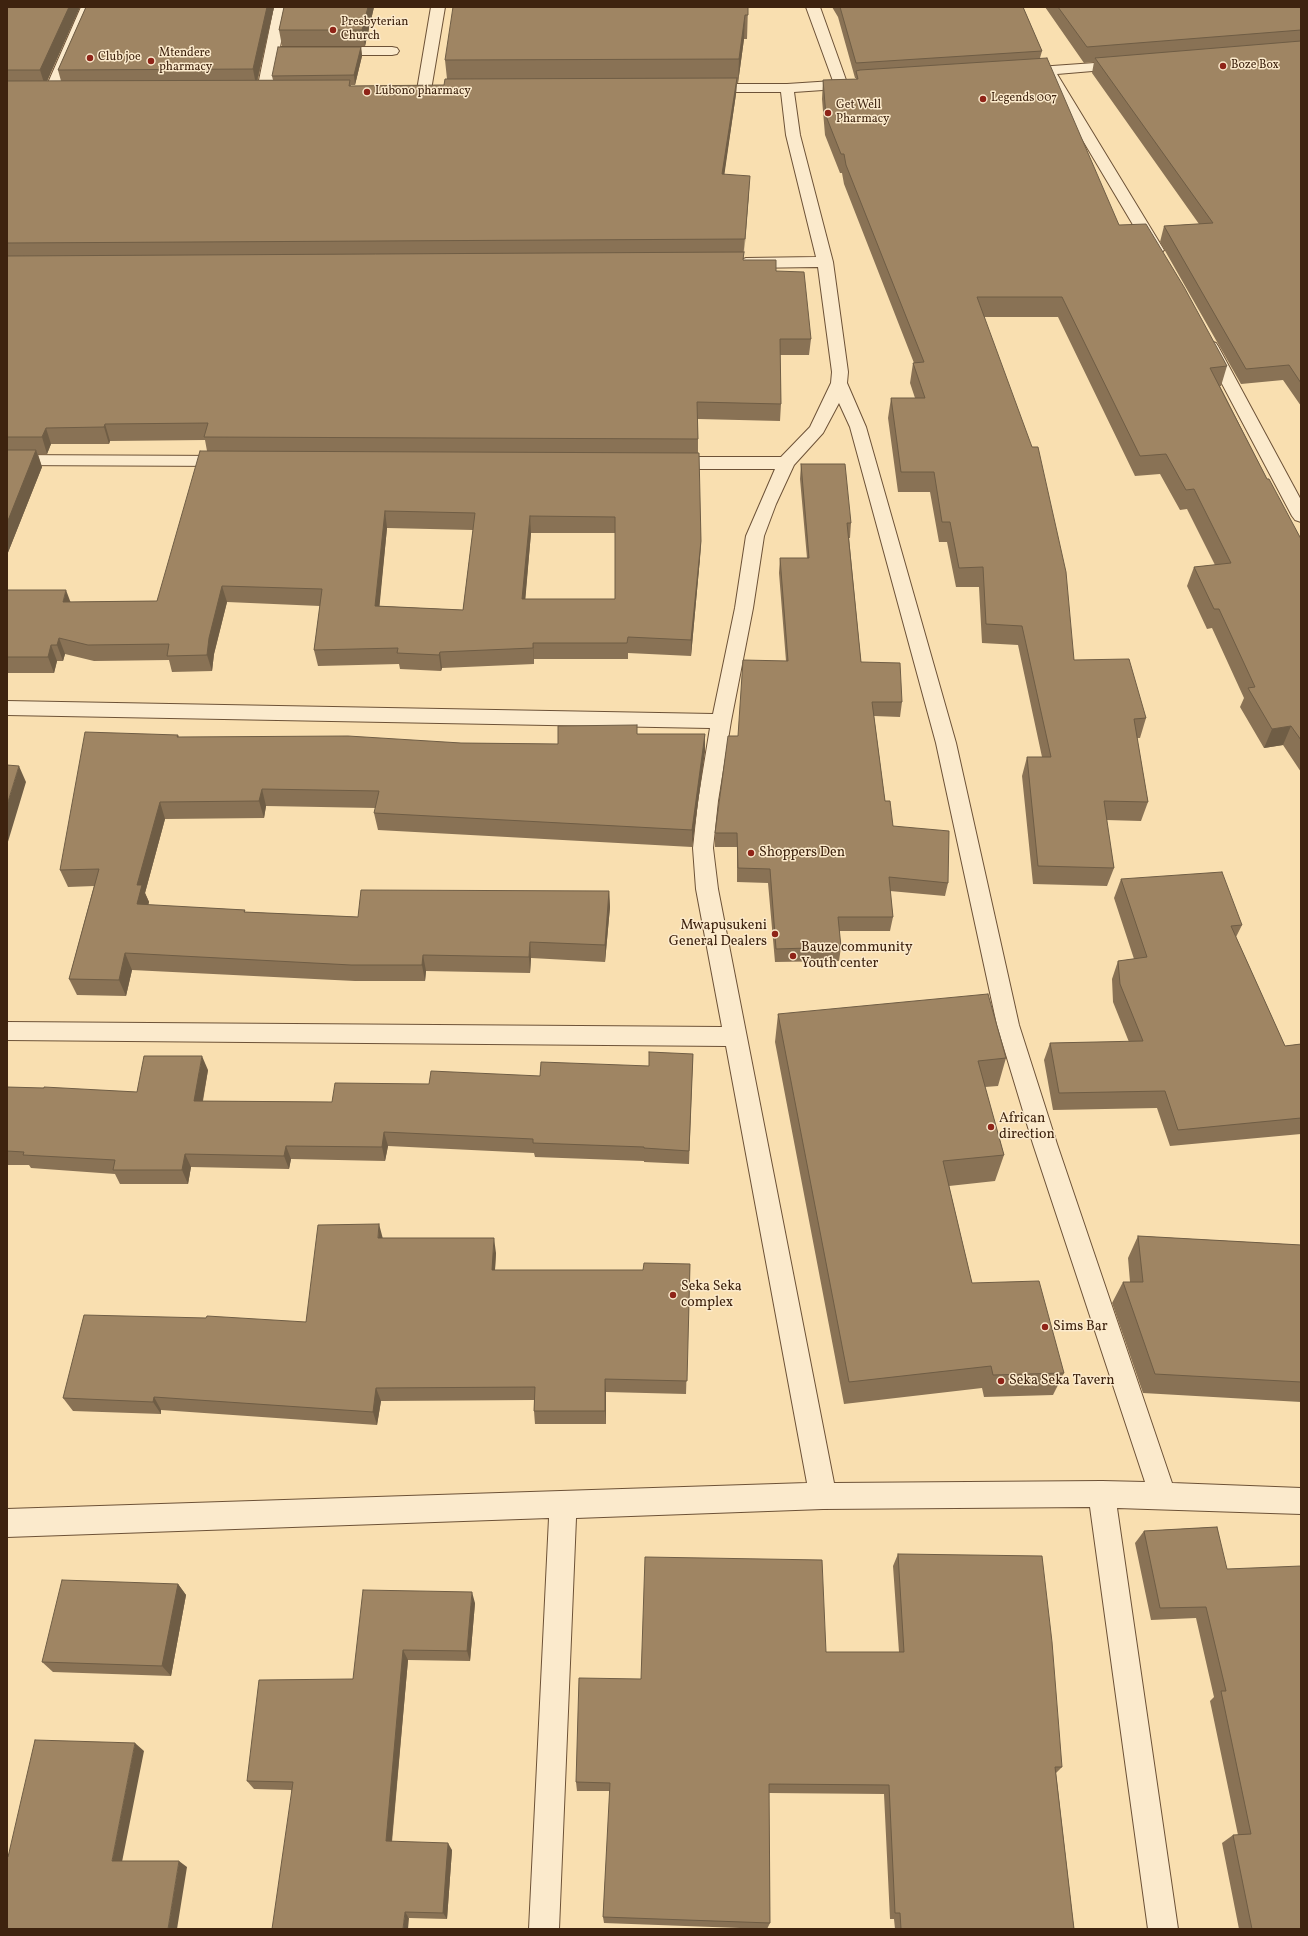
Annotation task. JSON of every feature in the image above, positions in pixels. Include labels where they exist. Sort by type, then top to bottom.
[{"type":"street","points":[[51,92],[88,7]]},
{"type":"street","points":[[264,90],[282,7]]},
{"type":"street","points":[[424,90],[438,7]]},
{"type":"street","points":[[813,7],[841,85]]},
{"type":"street","points":[[272,51],[392,51]]},
{"type":"street","points":[[1011,73],[1136,64]]},
{"type":"street","points":[[1049,71],[1161,260]]},
{"type":"street","points":[[693,88],[788,88],[864,83]]},
{"type":"street","points":[[788,88],[792,135],[817,225],[825,262],[840,372],[839,384],[817,429],[786,463],[766,504],[755,536],[744,608],[721,721],[708,801],[703,848],[707,888],[823,1496]]},
{"type":"street","points":[[248,90],[279,90]]},
{"type":"street","points":[[409,90],[440,90]]},
{"type":"street","points":[[36,92],[66,92]]},
{"type":"street","points":[[730,263],[825,262]]},
{"type":"street","points":[[1203,333],[1301,516]]},
{"type":"street","points":[[839,384],[858,427],[946,743],[1008,1025],[1045,1144],[1163,1496]]},
{"type":"street","points":[[7,460],[244,461]]},
{"type":"street","points":[[650,463],[786,463]]},
{"type":"street","points":[[7,708],[721,721]]},
{"type":"street","points":[[7,1031],[736,1036]]},
{"type":"street","points":[[1102,1494],[1164,1929]]},
{"type":"street","points":[[7,1525],[563,1504],[823,1496],[1102,1494],[1301,1501]]},
{"type":"street","points":[[544,1929],[563,1504]]},
{"type":"building","points":[[7,7],[69,7],[40,70],[7,70]]},
{"type":"building","points":[[86,7],[267,7],[253,69],[58,70]]},
{"type":"building","points":[[284,7],[368,7],[362,30],[279,30]]},
{"type":"building","points":[[453,7],[748,7],[748,15],[745,15],[739,59],[445,60]]},
{"type":"building","points":[[840,7],[1023,7],[1042,51],[856,63]]},
{"type":"building","points":[[1058,7],[1301,7],[1301,30],[1087,47]]},
{"type":"building","points":[[1301,41],[1301,383],[1289,365],[1246,369],[1164,226],[1213,223],[1095,58]]},
{"type":"building","points":[[278,47],[361,47],[354,75],[272,76]]},
{"type":"building","points":[[1047,58],[1119,225],[1146,224],[1184,287],[1227,366],[1210,368],[1267,479],[1269,479],[1301,539],[1301,740],[1291,726],[1272,729],[1248,688],[1255,687],[1219,609],[1214,609],[1194,567],[1231,563],[1194,489],[1186,490],[1166,454],[1140,456],[1062,297],[977,297],[1032,447],[1038,447],[1066,572],[1074,660],[1129,659],[1146,718],[1134,719],[1148,802],[1104,801],[1114,868],[1038,866],[1027,757],[1051,757],[1022,626],[986,624],[983,567],[959,568],[950,522],[942,522],[934,472],[901,472],[891,398],[925,398],[913,363],[924,362],[846,165],[844,154],[841,154],[826,116],[823,80],[858,79],[856,71],[860,70]]},
{"type":"building","points":[[737,78],[722,174],[750,176],[745,239],[7,243],[7,81],[350,80],[349,86],[444,85],[445,79]]},
{"type":"building","points":[[744,252],[743,260],[776,260],[776,271],[804,272],[811,339],[780,339],[781,404],[697,402],[698,439],[204,437],[208,423],[105,424],[104,427],[46,428],[42,437],[7,437],[7,256]]},
{"type":"building","points":[[7,450],[36,450],[7,523]]},
{"type":"building","points":[[200,451],[699,453],[701,541],[691,640],[628,637],[627,643],[533,643],[533,648],[440,652],[439,655],[397,653],[398,648],[314,650],[322,589],[222,586],[209,638],[207,655],[167,656],[169,644],[88,645],[59,638],[57,645],[51,645],[48,657],[7,657],[7,590],[66,590],[63,602],[157,601]],"holes":[[[385,511],[475,513],[463,610],[375,606]],[[530,516],[615,517],[615,599],[522,599]]]},
{"type":"building","points":[[801,464],[845,464],[851,523],[847,523],[861,662],[900,663],[902,702],[872,702],[885,801],[890,801],[893,826],[949,831],[948,883],[889,877],[893,917],[838,917],[841,947],[776,949],[770,869],[738,868],[737,833],[715,833],[728,736],[738,736],[743,660],[788,661],[780,558],[809,558]]},
{"type":"building","points":[[637,725],[637,734],[705,734],[692,830],[374,813],[379,791],[262,789],[259,801],[160,802],[137,885],[142,885],[137,904],[245,910],[244,912],[358,917],[361,890],[609,891],[605,945],[530,942],[529,957],[423,955],[422,965],[351,965],[125,953],[119,980],[69,979],[99,869],[60,870],[85,732],[178,735],[177,737],[348,736],[461,743],[558,744],[558,726]]},
{"type":"building","points":[[7,765],[19,766],[7,805]]},
{"type":"building","points":[[1222,872],[1242,925],[1231,926],[1285,1046],[1301,1044],[1301,1118],[1178,1130],[1165,1091],[1059,1093],[1050,1043],[1143,1041],[1120,984],[1118,961],[1147,957],[1121,879]]},
{"type":"building","points":[[988,994],[1006,1058],[978,1061],[1004,1155],[943,1161],[972,1283],[1039,1281],[1064,1373],[993,1375],[991,1366],[849,1382],[778,1014]]},
{"type":"building","points":[[649,1052],[693,1054],[689,1151],[644,1147],[533,1143],[533,1139],[384,1132],[382,1147],[286,1146],[284,1156],[185,1154],[182,1170],[113,1170],[115,1160],[23,1155],[24,1152],[7,1151],[7,1087],[44,1087],[137,1092],[144,1056],[202,1056],[194,1101],[332,1102],[335,1083],[429,1084],[431,1071],[540,1076],[541,1062],[649,1066]]},
{"type":"building","points":[[379,1224],[378,1238],[494,1238],[492,1270],[643,1270],[644,1263],[690,1264],[687,1381],[605,1379],[605,1411],[534,1411],[535,1387],[376,1388],[373,1412],[154,1397],[153,1402],[63,1398],[84,1315],[206,1318],[207,1316],[306,1322],[318,1225]]},
{"type":"building","points":[[1138,1236],[1301,1245],[1301,1382],[1155,1374],[1123,1282],[1143,1282]]},
{"type":"building","points":[[1217,1527],[1227,1569],[1301,1566],[1301,1929],[1252,1929],[1233,1835],[1251,1834],[1221,1691],[1226,1691],[1206,1607],[1160,1608],[1144,1531]]},
{"type":"building","points":[[898,1554],[1042,1556],[1052,1642],[1062,1767],[1055,1767],[1074,1929],[901,1929],[900,1913],[895,1913],[889,1785],[769,1784],[770,1923],[603,1917],[610,1783],[576,1782],[579,1678],[641,1679],[645,1557],[822,1560],[826,1652],[904,1652]]},
{"type":"building","points":[[62,1580],[178,1584],[162,1666],[42,1662]]},
{"type":"building","points":[[363,1590],[472,1592],[467,1651],[403,1650],[386,1841],[448,1843],[443,1913],[405,1912],[403,1929],[272,1929],[293,1782],[247,1781],[259,1680],[353,1679]]},
{"type":"building","points":[[35,1740],[135,1743],[112,1861],[179,1861],[168,1929],[7,1929],[7,1857]]},
{"type":"place","name":"Presbyterian Church","points":[[333,30]]},
{"type":"place","name":"Club joe","points":[[90,58]]},
{"type":"place","name":"Mtendere pharmacy","points":[[151,61]]},
{"type":"place","name":"Boze Box","points":[[1223,66]]},
{"type":"place","name":"Lubono pharmacy","points":[[367,92]]},
{"type":"place","name":"Legends 007","points":[[983,99]]},
{"type":"place","name":"Get Well Pharmacy","points":[[828,113]]},
{"type":"place","name":"Shoppers Den","points":[[751,853]]},
{"type":"place","name":"Mwapusukeni General Dealers","points":[[775,934]]},
{"type":"place","name":"Bauze community Youth center","points":[[793,956]]},
{"type":"place","name":"African direction","points":[[991,1127]]},
{"type":"place","name":"Seka Seka complex","points":[[673,1295]]},
{"type":"place","name":"Sims Bar","points":[[1045,1327]]},
{"type":"place","name":"Seka Seka Tavern","points":[[1001,1381]]}]
